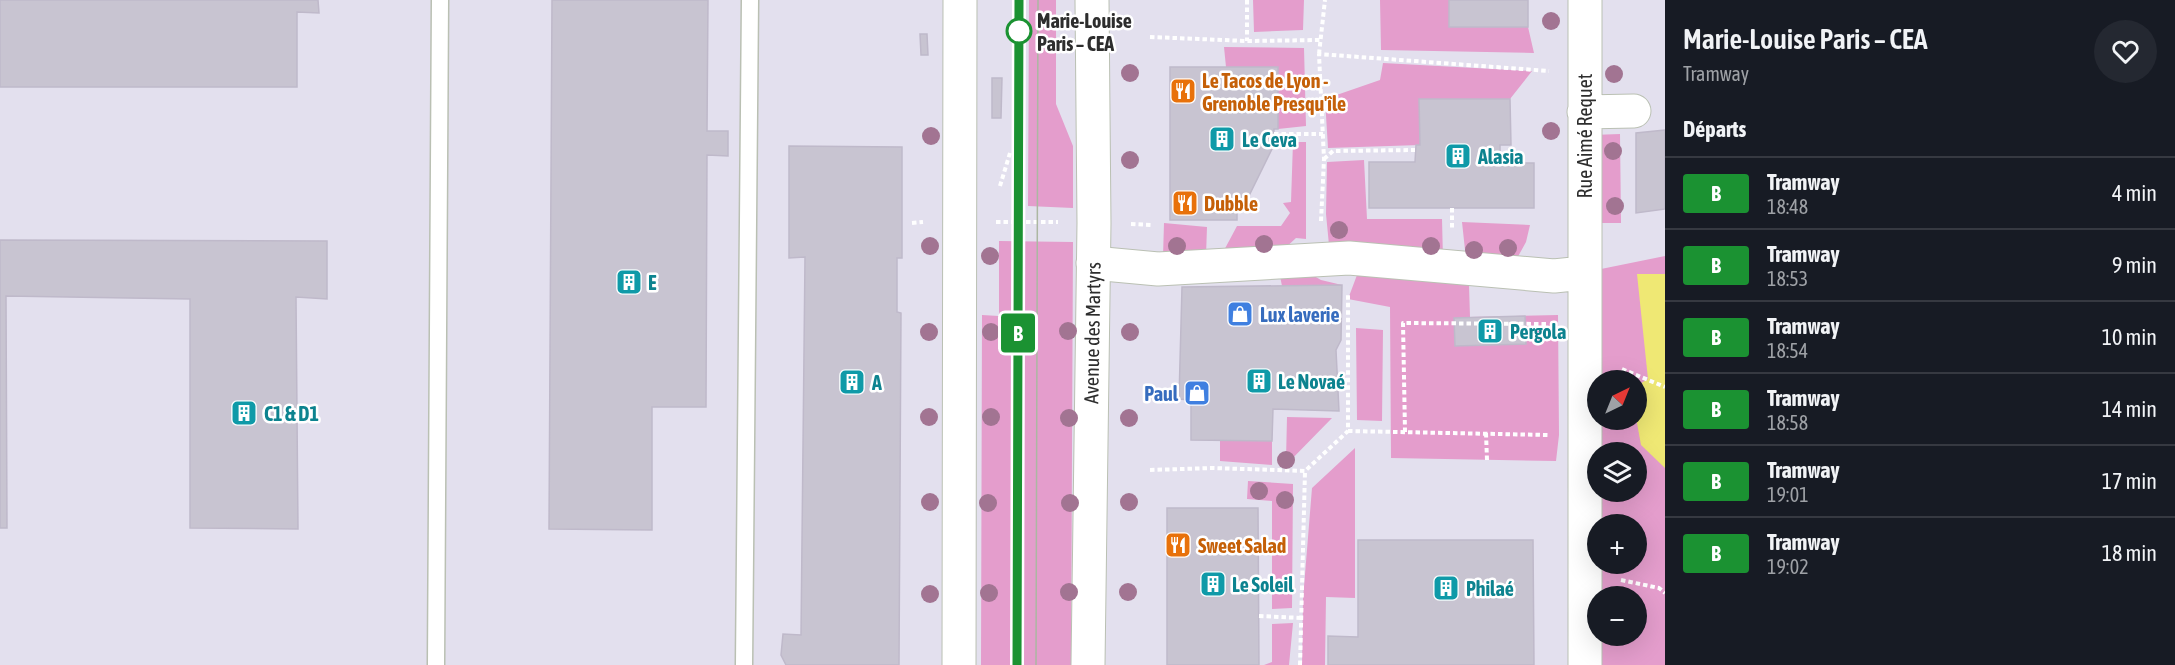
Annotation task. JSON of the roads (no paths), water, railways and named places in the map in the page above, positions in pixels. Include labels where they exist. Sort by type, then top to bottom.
[{"type":"main road","points":[[959,665],[960,0]]},
{"type":"main road","name":"Avenue des Martyrs","points":[[1088,665],[1093,263],[1092,0]]},
{"type":"main road","name":"Rue Aimé Requet","points":[[1585,0],[1583,273],[1585,665]]},
{"type":"main road","points":[[1584,112],[1634,111]]},
{"type":"main road","points":[[1093,263],[1158,269],[1335,259],[1554,276],[1583,273]]},
{"type":"lane","points":[[436,665],[440,0]]},
{"type":"lane","points":[[744,665],[750,0]]},
{"type":"tram line","points":[[1017,665],[1019,0]]},
{"type":"tram line","name":"B","points":[[1017,665],[1019,0]]},
{"type":"tram line","points":[[1036,665],[1038,0]]},
{"type":"place","name":"Marie-Louise Paris – CEA","points":[[1019,31]]},
{"type":"place","name":"Le Tacos de Lyon - Grenoble Presqu'île","points":[[1183,91]]},
{"type":"place","name":"Le Ceva","points":[[1222,139]]},
{"type":"place","name":"Alasia","points":[[1458,156]]},
{"type":"place","name":"Dubble","points":[[1185,203]]},
{"type":"place","name":"E","points":[[629,282]]},
{"type":"place","name":"Lux laverie","points":[[1240,314]]},
{"type":"place","name":"Pergola","points":[[1490,331]]},
{"type":"place","name":"Le Novaé","points":[[1259,381]]},
{"type":"place","name":"A","points":[[852,382]]},
{"type":"place","name":"Paul","points":[[1197,393]]},
{"type":"place","name":"C1 & D1","points":[[244,413]]},
{"type":"place","name":"Sweet Salad","points":[[1178,545]]},
{"type":"place","name":"Le Soleil","points":[[1213,584]]},
{"type":"place","name":"Philaé","points":[[1446,588]]}]
